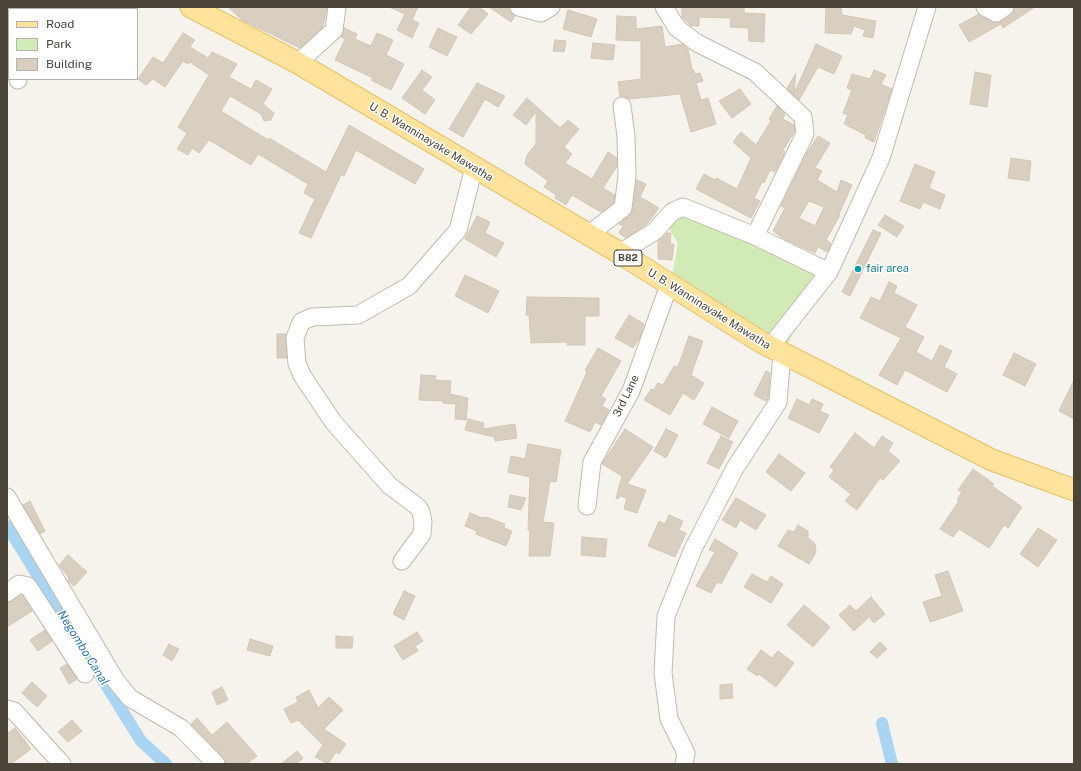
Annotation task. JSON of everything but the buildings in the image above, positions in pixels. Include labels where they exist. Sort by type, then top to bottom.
[{"type":"main road","name":"U. B. Wanninayake Mawatha","points":[[190,7],[298,63],[620,253],[669,285],[776,350],[992,460],[1074,490]]},
{"type":"street","points":[[298,63],[334,30],[337,7]]},
{"type":"street","points":[[519,7],[541,13],[550,7]]},
{"type":"street","points":[[664,7],[677,28],[697,43],[755,72],[803,117],[805,134],[755,236]]},
{"type":"street","points":[[684,764],[686,753],[669,719],[662,673],[666,616],[693,549],[735,468],[778,402],[776,350],[829,272],[881,158],[927,7]]},
{"type":"street","points":[[985,7],[996,13],[1005,7]]},
{"type":"street","points":[[588,235],[623,208],[627,176],[626,136],[622,106]]},
{"type":"street","points":[[402,561],[422,534],[423,522],[421,512],[390,486],[334,423],[296,364],[295,338],[300,322],[312,317],[358,315],[409,286],[458,230],[474,168]]},
{"type":"street","points":[[620,253],[655,231],[672,212],[683,207],[755,236],[829,272]]},
{"type":"street","name":"3rd Lane","points":[[587,506],[592,462],[631,391],[669,285]]},
{"type":"street","points":[[7,497],[116,681],[130,698],[181,728],[216,764]]},
{"type":"street","points":[[7,593],[19,584],[28,586],[85,674]]},
{"type":"street","points":[[7,709],[14,711],[62,764]]},
{"type":"green space","points":[[687,212],[820,276],[785,350],[671,281],[678,244],[669,228],[673,218]]},
{"type":"waterway","name":"Negombo Canal","points":[[7,526],[141,741],[166,764]]},
{"type":"waterway","points":[[882,723],[892,764]]},
{"type":"place","name":"fair area","points":[[858,269]]}]
